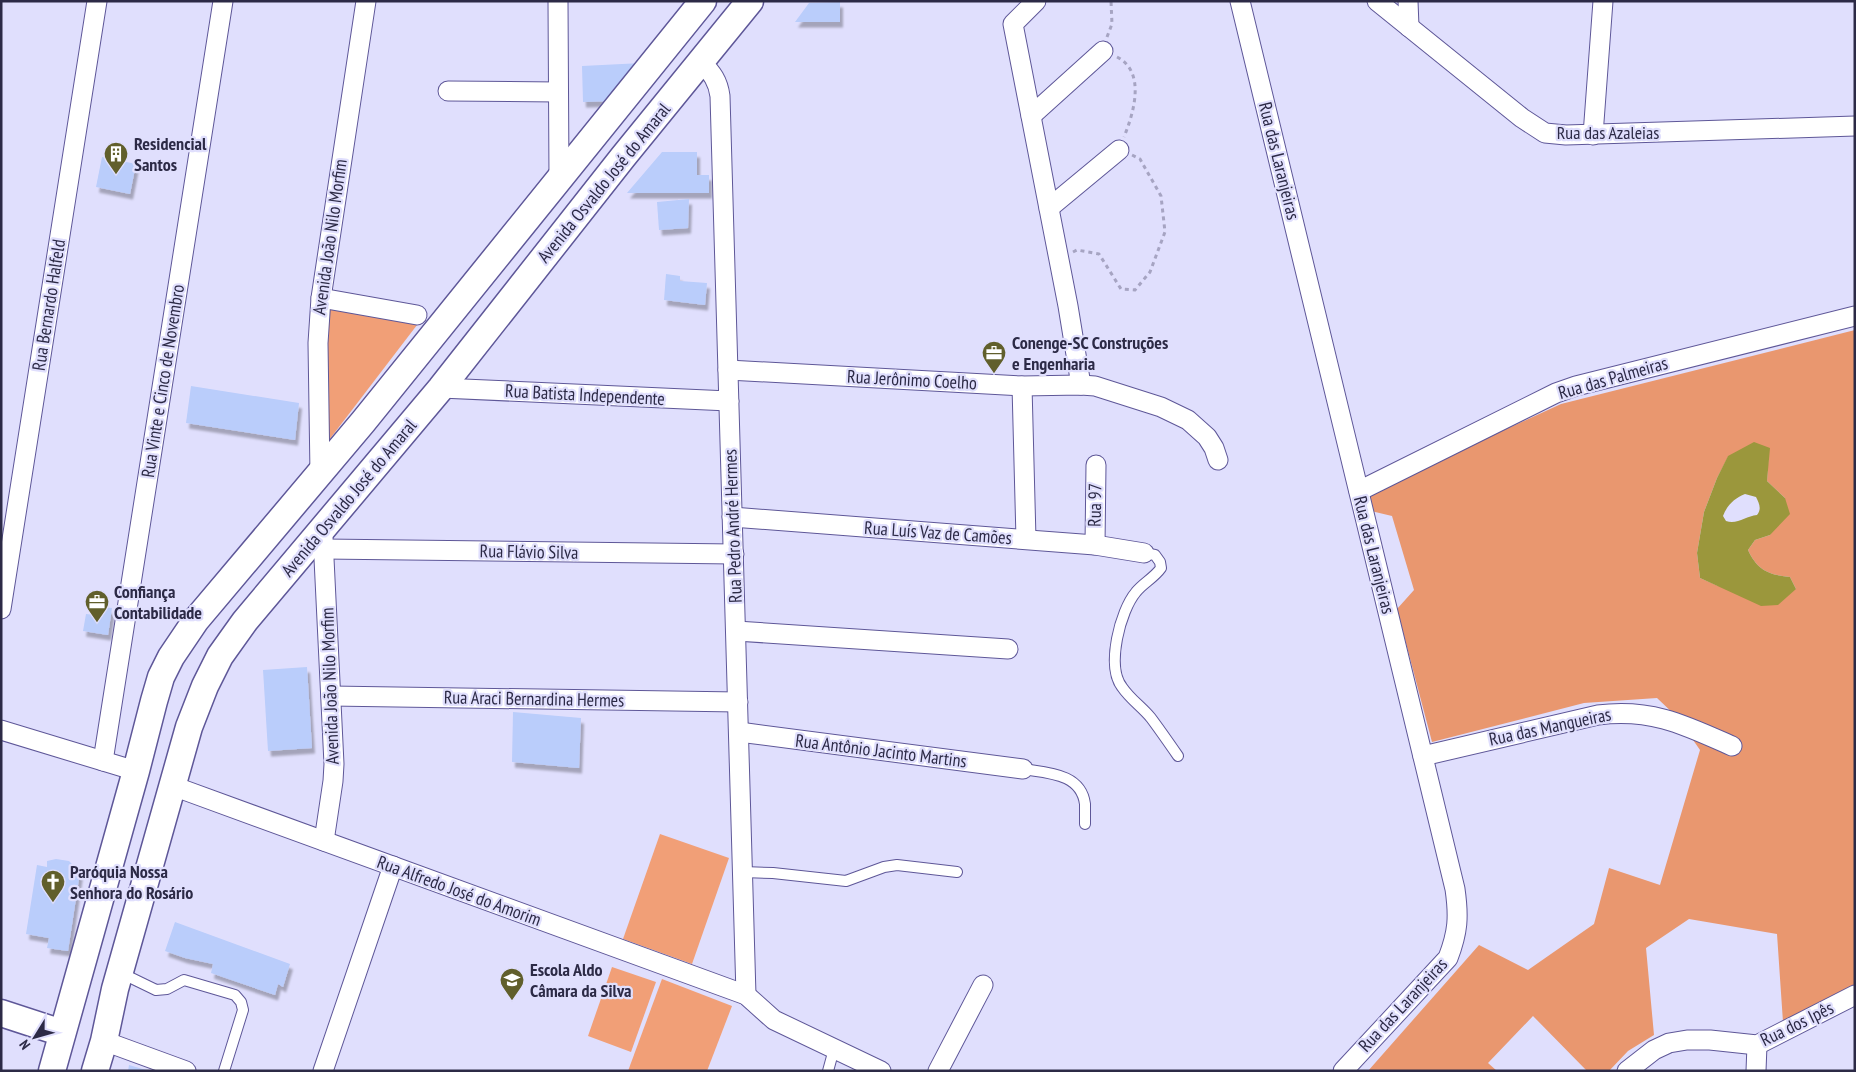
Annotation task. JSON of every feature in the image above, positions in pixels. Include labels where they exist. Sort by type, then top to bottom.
[{"type":"main road","points":[[52,1071],[154,701],[161,677],[170,657],[196,620],[320,474],[703,1]]},
{"type":"main road","name":"Avenida Osvaldo José do Amaral","points":[[95,1071],[120,972],[189,728],[205,686],[220,656],[245,621],[323,539],[624,157],[702,63],[750,1]]},
{"type":"main road","points":[[683,26],[682,40],[684,47],[702,63]]},
{"type":"main road","points":[[596,133],[603,130],[612,130],[619,135],[624,141],[624,157]]},
{"type":"main road","points":[[1,1013],[62,1033]]},
{"type":"main road","points":[[62,1033],[76,1020],[82,1018],[100,1027],[104,1041]]},
{"type":"street","name":"Rua Bernardo Halfeld","points":[[1,609],[97,1]]},
{"type":"street","name":"Rua Vinte e Cinco de Novembro","points":[[104,761],[223,1]]},
{"type":"street","name":"Avenida João Nilo Morfim","points":[[320,474],[318,343],[320,298],[366,1]]},
{"type":"street","points":[[558,1],[559,179]]},
{"type":"street","points":[[1036,1],[1013,24],[1082,384]]},
{"type":"street","name":"Rua das Laranjeiras","points":[[1240,1],[1455,889],[1458,912],[1456,938],[1448,958],[1342,1071]]},
{"type":"street","name":"Rua das Azaleias","points":[[1377,1],[1522,118],[1545,133],[1593,134],[1855,126]]},
{"type":"street","points":[[1408,1],[1409,27]]},
{"type":"street","points":[[1593,134],[1603,1]]},
{"type":"street","points":[[1031,116],[1103,50]]},
{"type":"street","name":"Rua Pedro André Hermes","points":[[702,63],[712,73],[718,84],[720,96],[746,995]]},
{"type":"street","points":[[448,91],[558,92]]},
{"type":"street","points":[[1049,208],[1119,150]]},
{"type":"street","points":[[320,298],[417,316]]},
{"type":"street","name":"Rua das Palmeiras","points":[[1359,491],[1556,393],[1576,386],[1855,316]]},
{"type":"street","name":"Rua Jerônimo Coelho","points":[[728,370],[1022,386],[1082,384],[1153,404],[1188,420],[1207,437],[1214,448],[1218,460]]},
{"type":"street","points":[[1022,386],[1026,539]]},
{"type":"street","name":"Rua Batista Independente","points":[[441,388],[729,401]]},
{"type":"street","name":"Rua 97","points":[[1095,545],[1096,465]]},
{"type":"street","name":"Rua Luís Vaz de Camões","points":[[732,517],[1095,545],[1144,553]]},
{"type":"street","name":"Avenida João Nilo Morfim","points":[[323,539],[331,696],[333,781],[324,841]]},
{"type":"street","name":"Rua Flávio Silva","points":[[323,539],[734,554]]},
{"type":"street","points":[[736,631],[1008,649]]},
{"type":"street","name":"Rua Araci Bernardina Hermes","points":[[331,696],[738,702]]},
{"type":"street","name":"Rua das Mangueiras","points":[[1423,756],[1598,715],[1620,712],[1640,713],[1677,722],[1732,746]]},
{"type":"street","points":[[1,730],[136,771]]},
{"type":"street","name":"Rua Antônio Jacinto Martins","points":[[739,732],[1023,769]]},
{"type":"street","name":"Rua Alfredo José do Amorim","points":[[173,786],[746,995]]},
{"type":"street","points":[[323,1071],[393,866]]},
{"type":"street","points":[[938,1071],[983,985]]},
{"type":"street","points":[[746,995],[774,1020],[881,1071]]},
{"type":"street","name":"Rua dos Ipês","points":[[1627,1071],[1654,1050],[1669,1043],[1687,1040],[1710,1040],[1757,1045],[1855,995]]},
{"type":"street","points":[[104,1041],[186,1071]]},
{"type":"street","points":[[1756,1071],[1757,1045]]},
{"type":"lane","points":[[1144,553],[1155,555],[1160,562],[1161,568],[1154,577],[1136,592],[1124,614],[1118,633],[1117,677],[1121,687],[1150,717],[1178,756]]},
{"type":"lane","points":[[1023,769],[1062,776],[1071,781],[1081,792],[1085,803],[1085,824]]},
{"type":"lane","points":[[743,872],[773,873],[846,882],[884,867],[897,865],[957,872]]},
{"type":"lane","points":[[120,972],[156,990],[167,989],[184,980],[235,995],[241,1002],[244,1010],[224,1071]]},
{"type":"lane","points":[[828,1071],[834,1049]]},
{"type":"path","points":[[1059,258],[1077,250],[1099,254],[1121,289],[1135,290],[1150,272],[1165,232],[1161,196],[1140,158],[1119,150],[1132,117],[1136,86],[1125,62],[1103,50],[1112,24],[1111,1]]},
{"type":"shaded area","points":[[327,308],[417,325],[329,440]]},
{"type":"shaded area","points":[[1855,330],[1855,984],[1783,1022],[1777,934],[1689,919],[1646,948],[1654,1035],[1628,1051],[1609,1071],[1587,1071],[1533,1016],[1488,1063],[1497,1071],[1368,1071],[1479,945],[1528,970],[1594,924],[1609,868],[1660,885],[1700,750],[1677,717],[1657,698],[1584,703],[1432,742],[1397,609],[1414,590],[1392,516],[1371,511],[1367,493],[1561,404]],"holes":[[[1769,448],[1767,481],[1785,498],[1770,535],[1755,540],[1748,550],[1760,567],[1770,573],[1790,577],[1796,589],[1718,586],[1700,578],[1697,553],[1704,512],[1717,478],[1728,457]]]},
{"type":"shaded area","points":[[1754,442],[1770,448],[1767,481],[1785,498],[1790,514],[1770,535],[1755,540],[1748,550],[1755,562],[1764,570],[1776,575],[1790,577],[1796,589],[1778,605],[1761,606],[1700,578],[1697,553],[1704,512],[1728,456]],"holes":[[[1745,494],[1756,497],[1760,508],[1757,515],[1734,522],[1726,521],[1723,516],[1729,505],[1735,500]]]},
{"type":"shaded area","points":[[660,834],[729,858],[692,964],[623,939]]},
{"type":"shaded area","points":[[612,967],[656,982],[631,1052],[588,1036]]},
{"type":"shaded area","points":[[662,979],[732,1006],[707,1071],[628,1071]]},
{"type":"building","points":[[840,2],[840,22],[795,22],[809,3]]},
{"type":"building","points":[[642,63],[615,101],[583,102],[582,66]]},
{"type":"building","points":[[662,152],[697,152],[697,175],[709,175],[709,193],[627,193]]},
{"type":"building","name":"Residencial Santos","points":[[102,157],[136,164],[130,194],[96,187]]},
{"type":"building","points":[[689,199],[688,228],[659,230],[657,202]]},
{"type":"building","points":[[666,274],[680,276],[680,281],[707,283],[705,305],[664,300]]},
{"type":"building","points":[[191,386],[299,403],[295,440],[186,423]]},
{"type":"building","name":"Confiança Contabilidade","points":[[96,606],[112,608],[108,635],[83,631],[86,614],[95,615]]},
{"type":"building","points":[[307,667],[312,748],[268,751],[263,670]]},
{"type":"building","points":[[513,712],[581,718],[579,768],[512,762]]},
{"type":"building","name":"Paróquia Nossa Senhora do Rosário","points":[[56,859],[69,861],[80,872],[68,951],[47,948],[49,938],[26,934],[37,865],[47,867],[47,861]]},
{"type":"building","points":[[175,922],[290,964],[283,987],[278,984],[275,995],[211,973],[213,964],[185,958],[165,951]]},
{"type":"building","points":[[129,1065],[146,1070],[146,1071],[128,1071]]},
{"type":"place","name":"Residencial Santos","points":[[116,175]]},
{"type":"place","name":"Conenge-SC Construções e Engenharia","points":[[994,374]]},
{"type":"place","name":"Confiança Contabilidade","points":[[97,623]]},
{"type":"place","name":"Paróquia Nossa Senhora do Rosário","points":[[53,903]]},
{"type":"place","name":"Escola Aldo Câmara da Silva","points":[[512,1001]]}]
